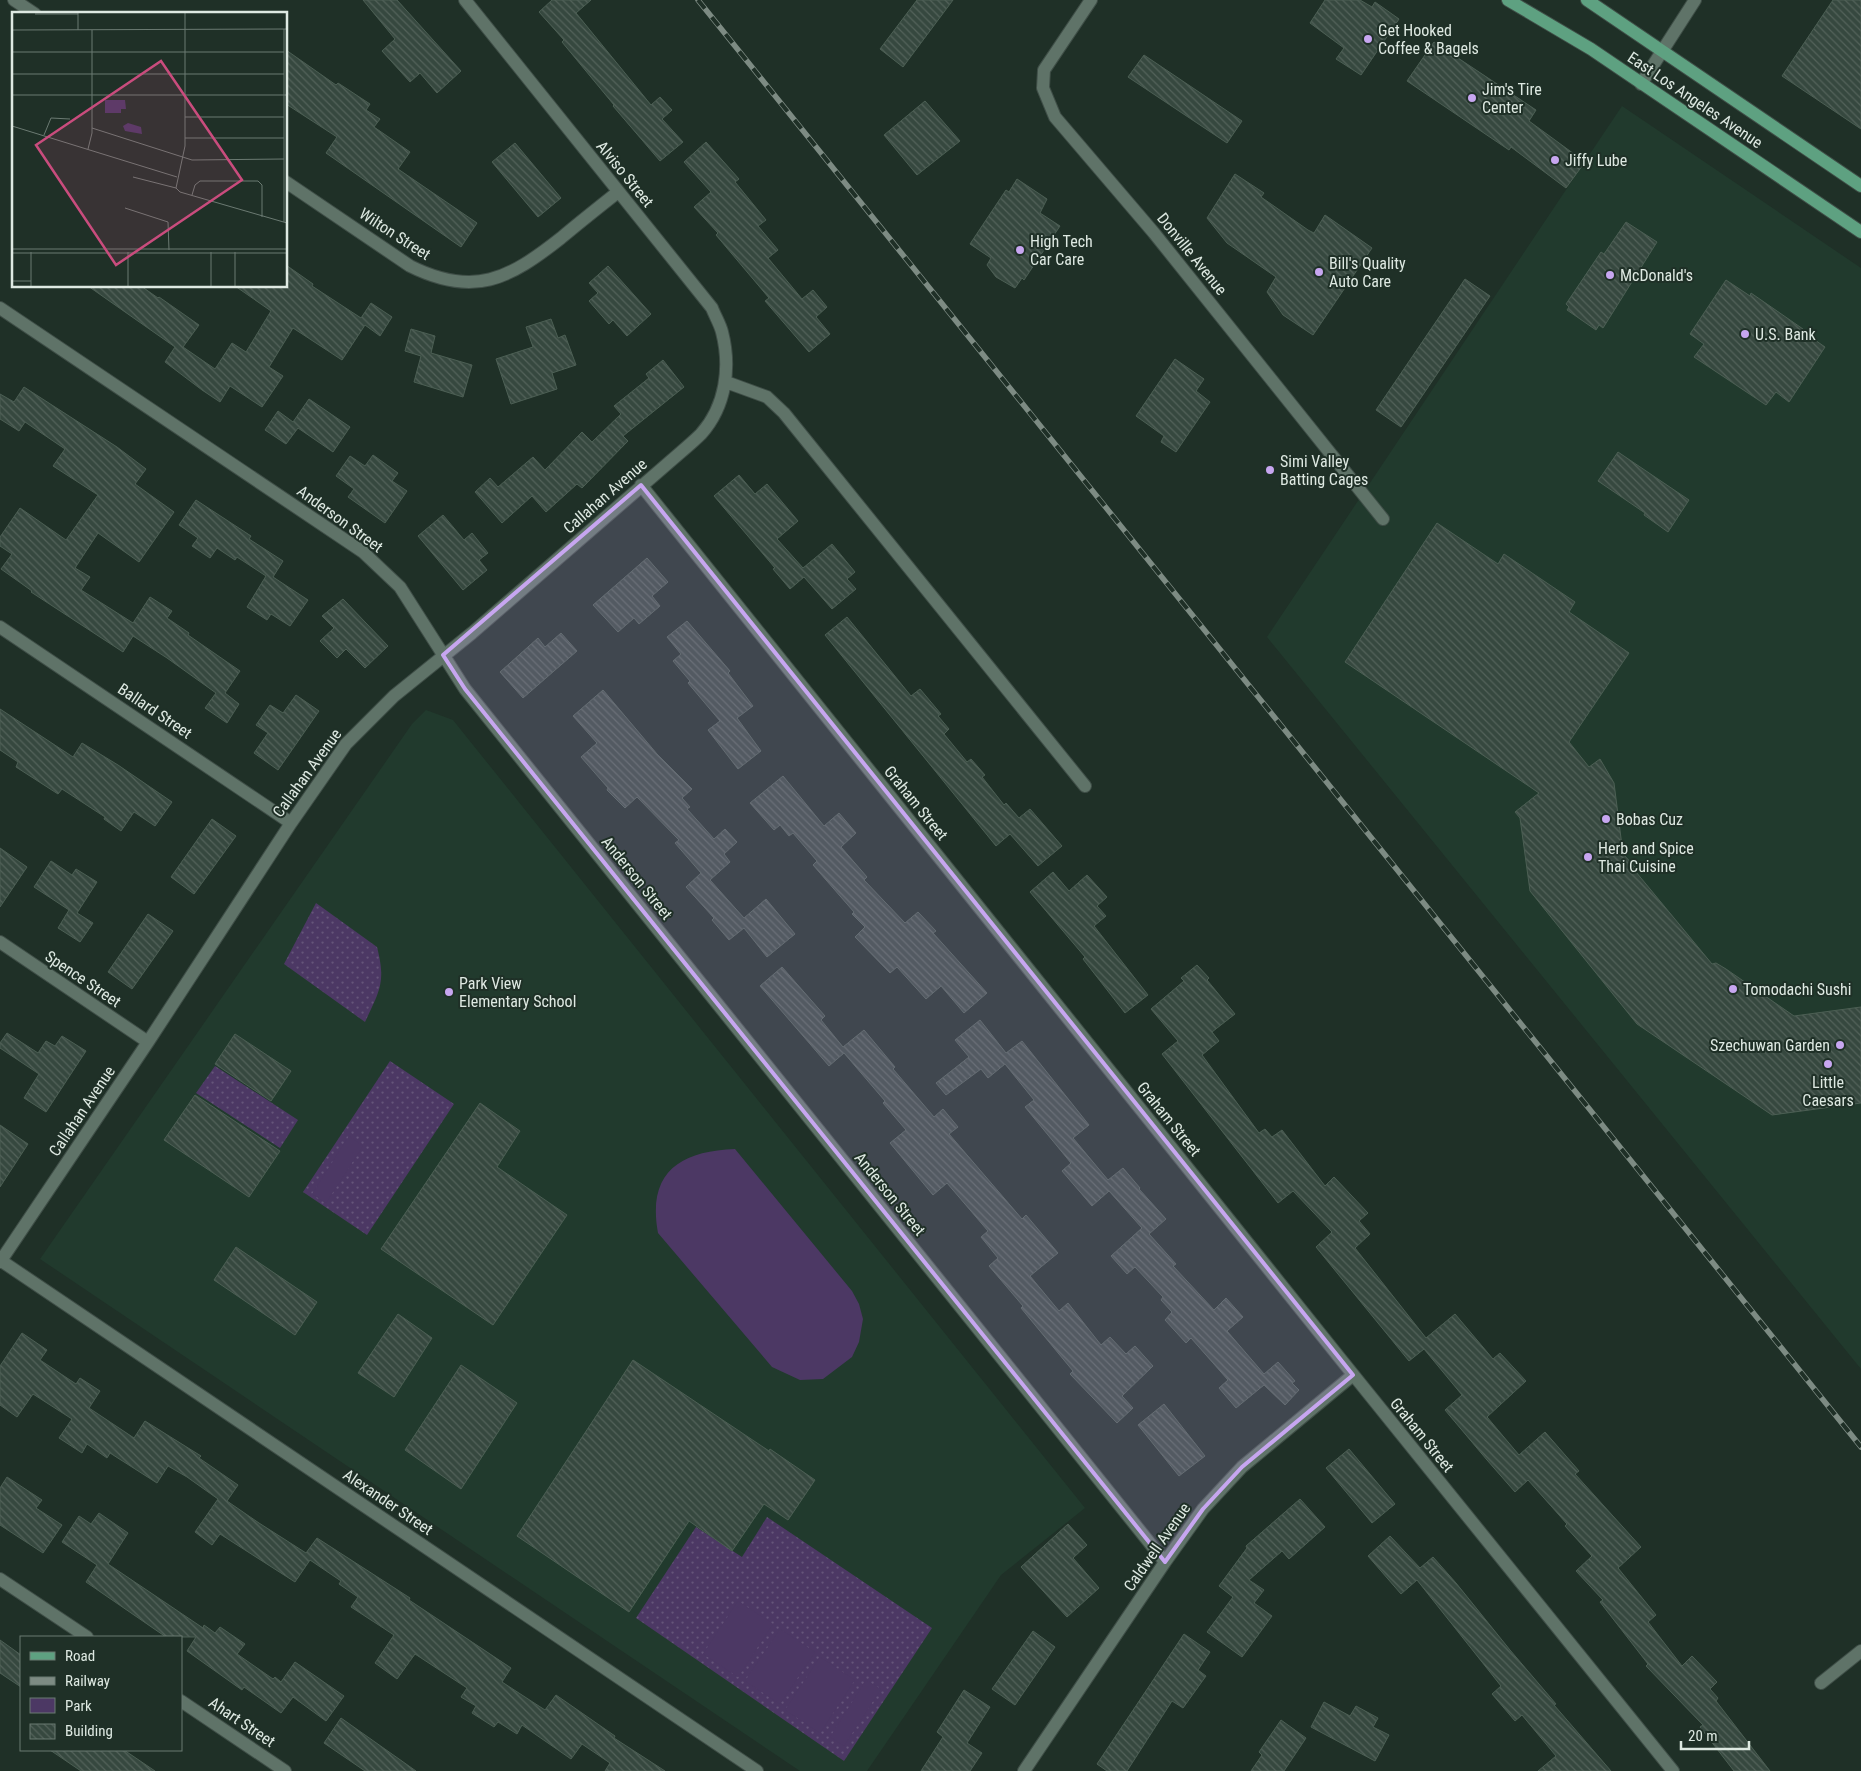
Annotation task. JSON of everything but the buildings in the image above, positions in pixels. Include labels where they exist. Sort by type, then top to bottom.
[{"type":"main road","name":"East Los Angeles Avenue","points":[[1508,0],[1591,49],[1861,232]]},
{"type":"main road","name":"East Los Angeles Avenue","points":[[1587,0],[1861,186]]},
{"type":"street","points":[[14,0],[32,12]]},
{"type":"street","name":"Alviso Street","points":[[465,0],[712,308],[722,331],[726,356],[726,382]]},
{"type":"street","name":"Donville Avenue","points":[[1091,0],[1044,70],[1043,88],[1055,117],[1154,233],[1383,519]]},
{"type":"street","points":[[1641,84],[1696,0]]},
{"type":"street","name":"Wilton Street","points":[[288,183],[410,266],[430,276],[470,282],[494,279],[512,273],[533,260],[618,192]]},
{"type":"street","name":"Anderson Street","points":[[0,308],[363,552],[400,587],[471,697],[1165,1562]]},
{"type":"street","points":[[726,382],[767,397],[784,413],[1084,786]]},
{"type":"street","name":"Callahan Avenue","points":[[0,1261],[148,1042],[291,823],[346,744],[394,696],[472,633],[702,432],[717,408],[726,382]]},
{"type":"street","name":"Graham Street","points":[[642,485],[1353,1375],[1673,1771]]},
{"type":"street","name":"Ballard Street","points":[[0,627],[291,823]]},
{"type":"street","name":"Spence Street","points":[[0,942],[148,1042]]},
{"type":"street","name":"Alexander Street","points":[[0,1261],[758,1771]]},
{"type":"street","name":"Caldwell Avenue","points":[[1024,1771],[1203,1509],[1242,1467],[1353,1375]]},
{"type":"street","points":[[0,1579],[86,1636]]},
{"type":"street","points":[[1821,1683],[1861,1651]]},
{"type":"street","name":"Ahart Street","points":[[182,1702],[286,1771]]},
{"type":"highlighted area","points":[[641,485],[1353,1375],[1242,1467],[1203,1509],[1165,1562],[465,689],[443,655]]},
{"type":"shaded area","points":[[1622,106],[1861,268],[1861,1369],[1267,637]]},
{"type":"shaded area","name":"Park View Elementary School","points":[[426,710],[453,720],[1085,1508],[1001,1575],[867,1771],[800,1771],[40,1259],[412,724]]},
{"type":"green space","points":[[316,903],[377,947],[381,969],[380,986],[365,1022],[284,964]]},
{"type":"green space","points":[[390,1061],[454,1104],[367,1235],[303,1192]]},
{"type":"green space","points":[[215,1066],[298,1120],[280,1148],[196,1093]]},
{"type":"green space","points":[[349,1136],[363,1146],[326,1203],[312,1194]]},
{"type":"green space","points":[[735,1149],[852,1291],[859,1304],[863,1319],[859,1342],[852,1357],[823,1379],[800,1380],[772,1367],[658,1233],[656,1212],[658,1195],[663,1181],[671,1169],[683,1161],[698,1155]]},
{"type":"green space","points":[[767,1517],[932,1628],[844,1761],[636,1618],[696,1527],[742,1557]]},
{"type":"green space","points":[[738,1601],[773,1624],[738,1677],[703,1654]]},
{"type":"green space","points":[[780,1629],[815,1652],[780,1704],[745,1681]]},
{"type":"green space","points":[[820,1657],[855,1680],[820,1733],[785,1710]]},
{"type":"green space","points":[[866,1680],[881,1689],[844,1746],[830,1737]]},
{"type":"railway","points":[[698,0],[1861,1447]]},
{"type":"place","name":"Get Hooked Coffee & Bagels","points":[[1368,39]]},
{"type":"place","name":"Jim's Tire Center","points":[[1472,98]]},
{"type":"place","name":"Jiffy Lube","points":[[1555,160]]},
{"type":"place","name":"High Tech Car Care","points":[[1020,250]]},
{"type":"place","name":"Bill's Quality Auto Care","points":[[1319,272]]},
{"type":"place","name":"McDonald's","points":[[1610,275]]},
{"type":"place","name":"U.S. Bank","points":[[1745,334]]},
{"type":"place","name":"Simi Valley Batting Cages","points":[[1270,470]]},
{"type":"place","name":"Bobas Cuz","points":[[1606,819]]},
{"type":"place","name":"Herb and Spice Thai Cuisine","points":[[1588,857]]},
{"type":"place","name":"Tomodachi Sushi","points":[[1733,989]]},
{"type":"place","name":"Park View Elementary School","points":[[449,992]]},
{"type":"place","name":"Szechuwan Garden","points":[[1840,1045]]},
{"type":"place","name":"Little Caesars","points":[[1828,1064]]}]
